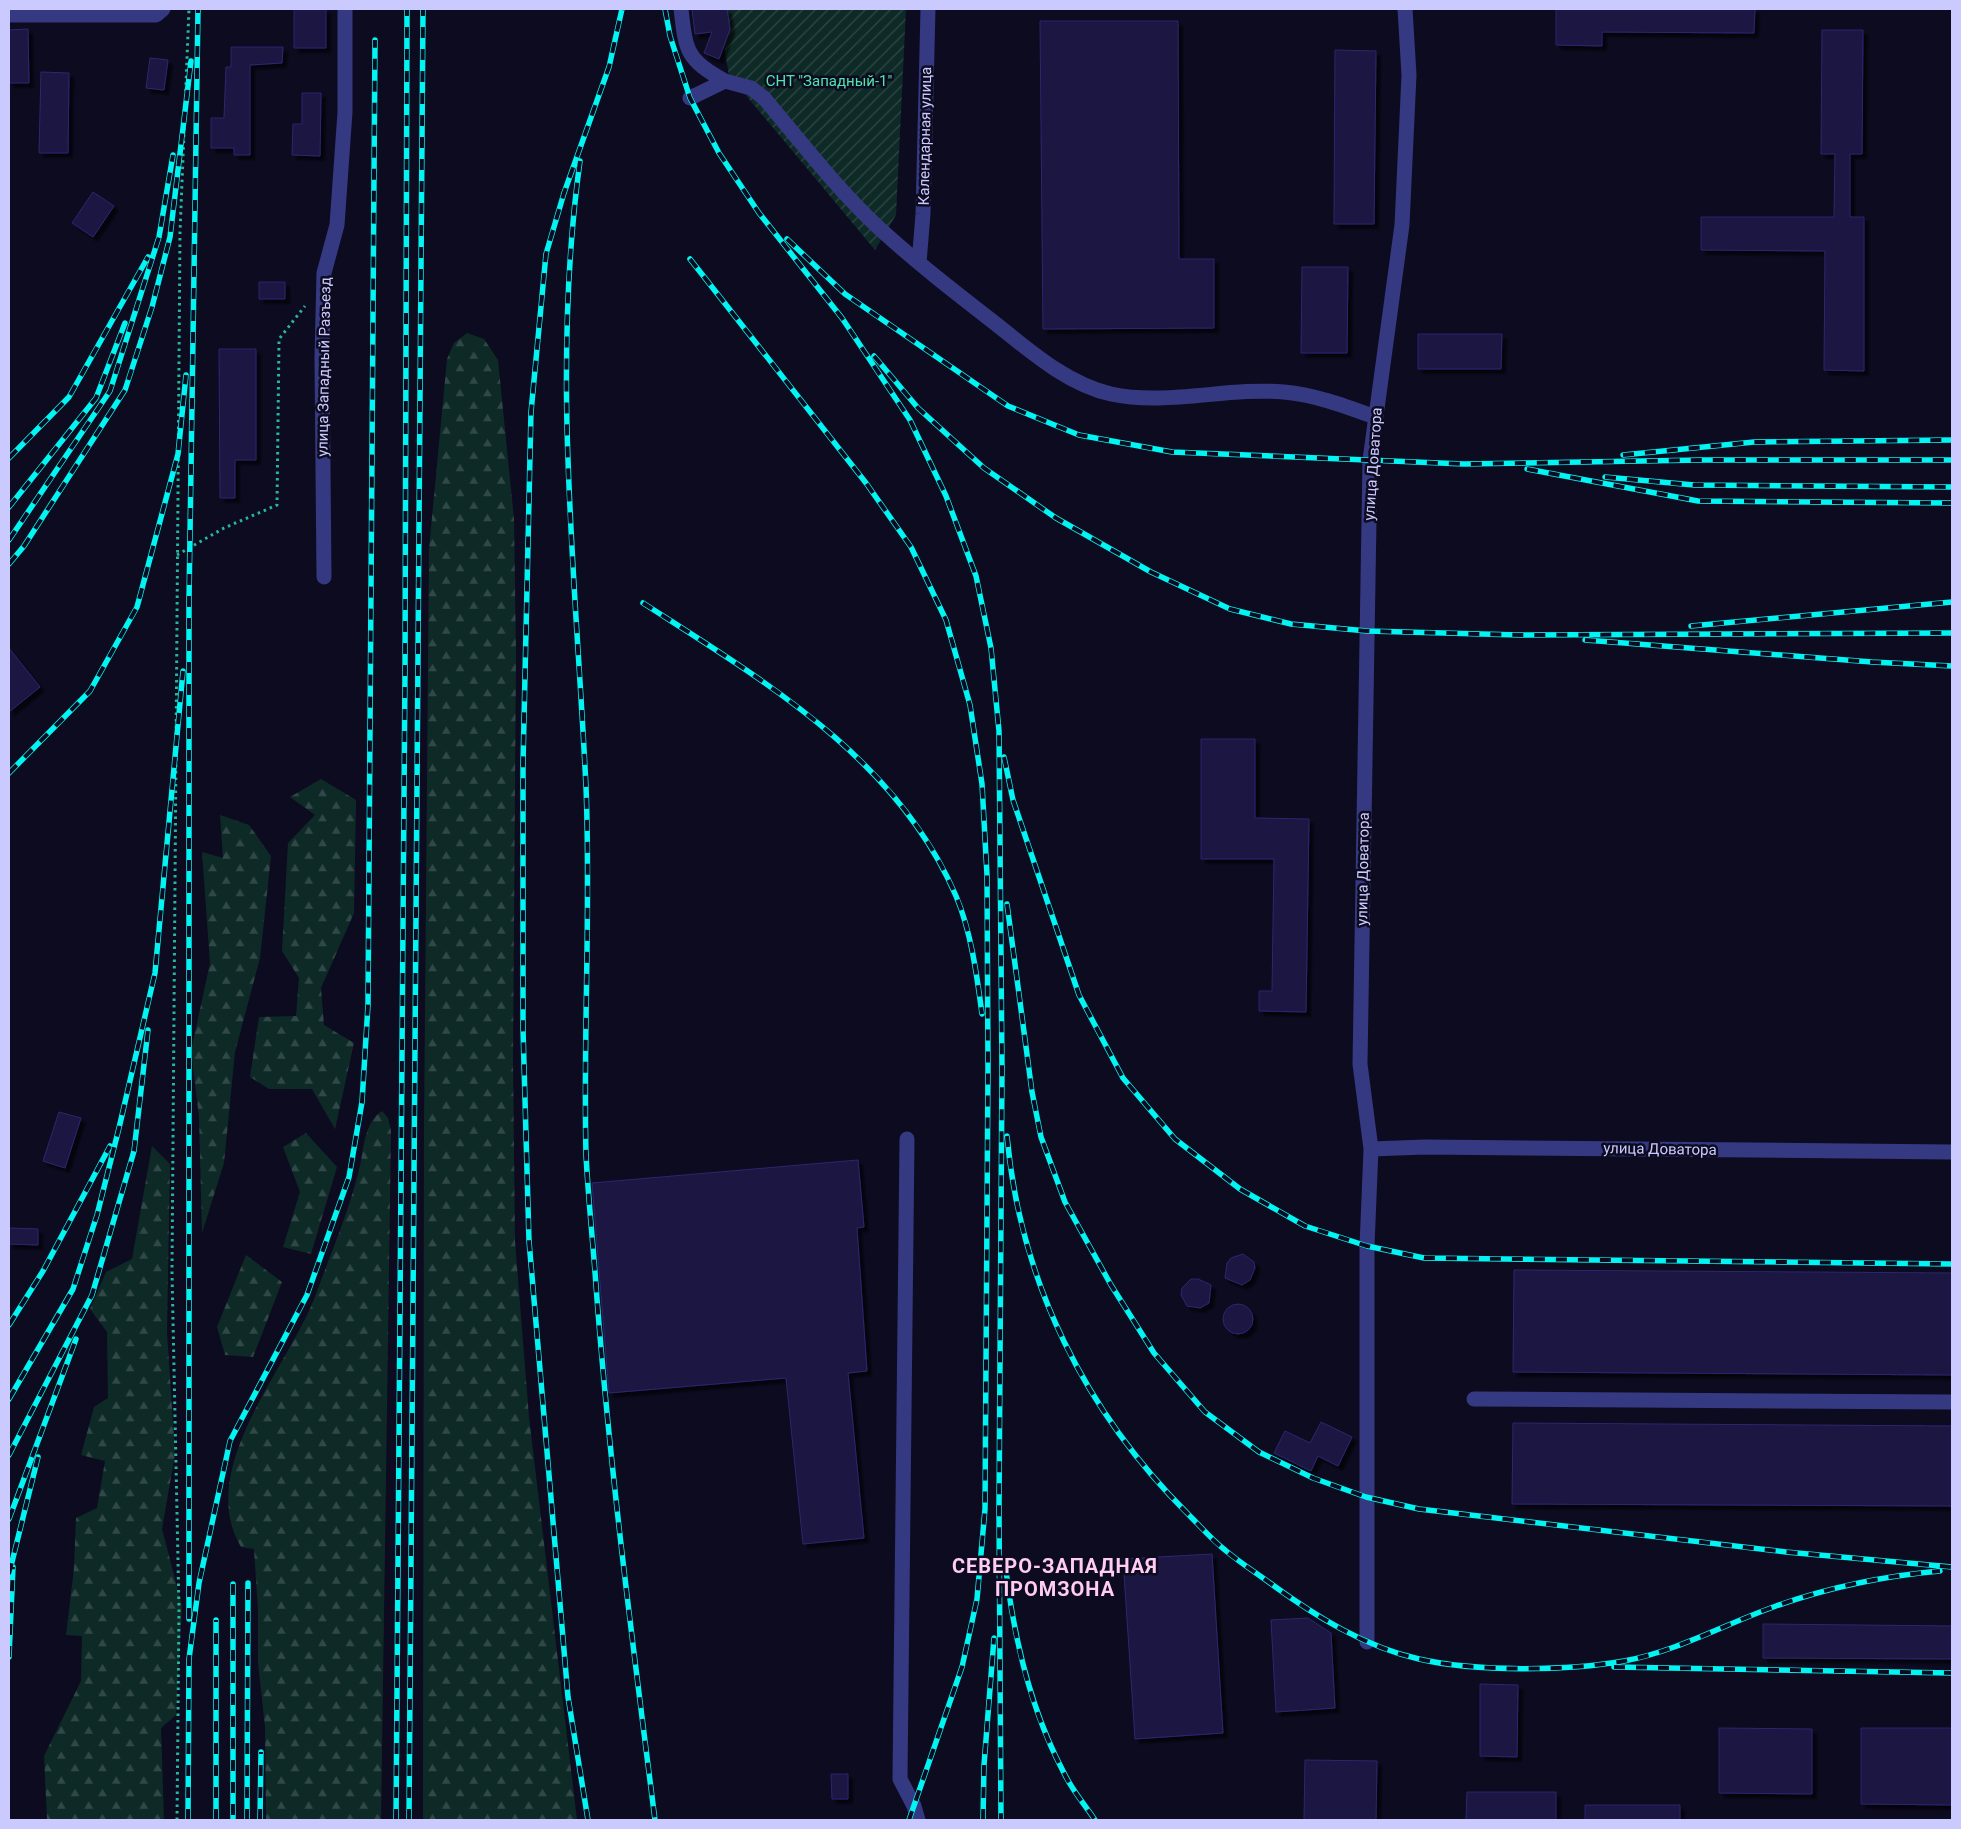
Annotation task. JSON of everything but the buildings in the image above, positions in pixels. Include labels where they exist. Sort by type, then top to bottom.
[{"type":"street","points":[[9,14],[156,15],[163,9]]},
{"type":"street","name":"улица Западный Разъезд","points":[[324,577],[322,358],[324,273],[337,215],[345,112],[345,9]]},
{"type":"street","points":[[681,9],[684,37],[690,56],[702,68],[725,81],[751,88],[764,98],[828,174],[878,227],[918,263],[1030,351],[1080,384],[1111,394],[1140,398],[1283,392],[1320,397],[1375,417]]},
{"type":"street","name":"Календарная улица","points":[[918,263],[923,214],[928,9]]},
{"type":"street","name":"улица Доватора","points":[[1405,9],[1409,75],[1402,225],[1375,417],[1370,470],[1360,1064],[1371,1149],[1425,1147],[1952,1152]]},
{"type":"street","points":[[690,98],[725,81]]},
{"type":"street","points":[[907,1140],[900,1779],[918,1820]]},
{"type":"street","points":[[1367,1642],[1367,1246],[1371,1149]]},
{"type":"street","points":[[1474,1399],[1952,1402]]},
{"type":"path","points":[[177,1820],[179,1609],[172,1262],[180,232],[188,9]]},
{"type":"path","points":[[177,555],[224,528],[277,505],[279,340],[306,304]]},
{"type":"green space","name":"СНТ \"Западный-1\"","points":[[717,9],[906,9],[896,215],[875,250],[729,75]]},
{"type":"green space","points":[[467,333],[484,339],[498,360],[514,519],[516,652],[513,1061],[515,1241],[529,1417],[577,1820],[423,1820],[424,1130],[429,549],[447,359],[454,343]]},
{"type":"green space","points":[[321,779],[356,800],[354,913],[321,988],[324,1025],[354,1043],[335,1129],[312,1089],[269,1089],[250,1077],[259,1017],[296,1016],[299,978],[282,951],[288,843],[315,815],[290,797]]},
{"type":"green space","points":[[220,815],[249,825],[271,856],[260,958],[235,1052],[224,1163],[202,1233],[199,1117],[191,1051],[210,963],[202,852],[223,858]]},
{"type":"green space","points":[[382,1111],[388,1118],[391,1131],[381,1820],[266,1820],[265,1727],[258,1663],[258,1610],[254,1549],[241,1547],[230,1516],[229,1484],[237,1451],[251,1418],[316,1294],[352,1195],[369,1127]]},
{"type":"green space","points":[[306,1133],[337,1167],[311,1254],[283,1247],[300,1192],[283,1147]]},
{"type":"green space","points":[[152,1146],[170,1164],[167,1332],[175,1454],[162,1529],[182,1606],[176,1715],[161,1728],[164,1820],[47,1820],[44,1756],[81,1681],[82,1636],[66,1635],[74,1568],[76,1518],[97,1508],[105,1461],[81,1455],[94,1407],[108,1398],[107,1332],[90,1309],[106,1272],[132,1259]]},
{"type":"green space","points":[[246,1255],[282,1282],[253,1357],[225,1355],[217,1327]]},
{"type":"railway","points":[[189,1619],[189,601],[198,9]]},
{"type":"railway","points":[[396,1820],[405,670],[407,9]]},
{"type":"railway","points":[[409,1820],[423,9]]},
{"type":"railway","points":[[588,1820],[568,1697],[529,1241],[523,1029],[523,764],[531,412],[546,254],[564,193],[609,67],[622,9]]},
{"type":"railway","points":[[665,9],[670,36],[690,98],[719,153],[759,213],[842,318],[910,420],[946,496],[976,576],[991,648],[999,731],[1002,1069],[999,1509],[1001,1820]]},
{"type":"railway","points":[[188,1820],[189,1659],[199,1583],[230,1441],[307,1295],[349,1177],[362,1102],[368,1005],[375,40]]},
{"type":"railway","points":[[9,564],[24,546],[125,390],[152,307],[170,237],[191,61]]},
{"type":"railway","points":[[9,540],[110,391],[159,237],[173,155]]},
{"type":"railway","points":[[580,161],[572,239],[567,318],[567,396],[568,474],[586,787],[586,1155],[600,1341],[614,1478],[655,1820]]},
{"type":"railway","points":[[787,239],[845,294],[1008,406],[1079,435],[1172,452],[1464,464],[1702,460],[1952,460]]},
{"type":"railway","points":[[9,458],[69,397],[148,257]]},
{"type":"railway","points":[[690,259],[866,483],[911,547],[946,620],[970,705],[982,784],[987,875],[988,1068],[985,1509],[977,1599],[962,1667],[909,1820]]},
{"type":"railway","points":[[9,507],[96,398],[125,323]]},
{"type":"railway","points":[[874,356],[918,408],[984,468],[1056,518],[1151,572],[1230,609],[1291,624],[1367,631],[1520,635],[1952,633]]},
{"type":"railway","points":[[9,773],[90,691],[137,607],[178,454],[186,375]]},
{"type":"railway","points":[[1623,455],[1754,442],[1952,440]]},
{"type":"railway","points":[[1527,469],[1698,501],[1952,503]]},
{"type":"railway","points":[[1605,477],[1694,485],[1952,487]]},
{"type":"railway","points":[[1691,626],[1952,602]]},
{"type":"railway","points":[[643,603],[735,662],[823,727],[863,763],[899,803],[931,847],[956,896],[970,939],[982,1014]]},
{"type":"railway","points":[[1585,640],[1872,662],[1952,666]]},
{"type":"railway","points":[[9,1399],[73,1289],[97,1215],[119,1128],[155,973],[183,671]]},
{"type":"railway","points":[[1004,757],[1013,800],[1079,995],[1123,1078],[1175,1139],[1240,1189],[1305,1226],[1367,1246],[1424,1258],[1952,1264]]},
{"type":"railway","points":[[1007,904],[1032,1092],[1041,1137],[1065,1202],[1111,1285],[1154,1353],[1205,1412],[1259,1452],[1313,1478],[1366,1497],[1419,1509],[1786,1552],[1952,1567]]},
{"type":"railway","points":[[9,1455],[92,1295],[134,1151],[148,1030]]},
{"type":"railway","points":[[1007,1136],[1014,1190],[1026,1242],[1043,1293],[1064,1342],[1090,1389],[1119,1433],[1152,1475],[1220,1546],[1241,1563],[1305,1607],[1341,1629],[1379,1647],[1419,1659],[1494,1668],[1576,1667],[1624,1661],[1663,1651],[1757,1613],[1816,1593],[1877,1579],[1940,1571]]},
{"type":"railway","points":[[9,1325],[43,1271],[110,1146]]},
{"type":"railway","points":[[9,1519],[76,1339]]},
{"type":"railway","points":[[9,1574],[38,1457]]},
{"type":"railway","points":[[1005,1562],[1008,1589],[1024,1670],[1041,1722],[1067,1779],[1095,1820]]},
{"type":"railway","points":[[9,1657],[13,1567]]},
{"type":"railway","points":[[247,1820],[248,1583]]},
{"type":"railway","points":[[233,1584],[233,1820]]},
{"type":"railway","points":[[216,1620],[216,1820]]},
{"type":"railway","points":[[983,1820],[984,1765],[994,1638]]},
{"type":"railway","points":[[1614,1667],[1952,1673]]},
{"type":"railway","points":[[260,1820],[261,1752]]},
{"type":"district","name":"СЕВЕРО-ЗАПАДНАЯ ПРОМЗОНА","points":[[1055,1578]]}]
